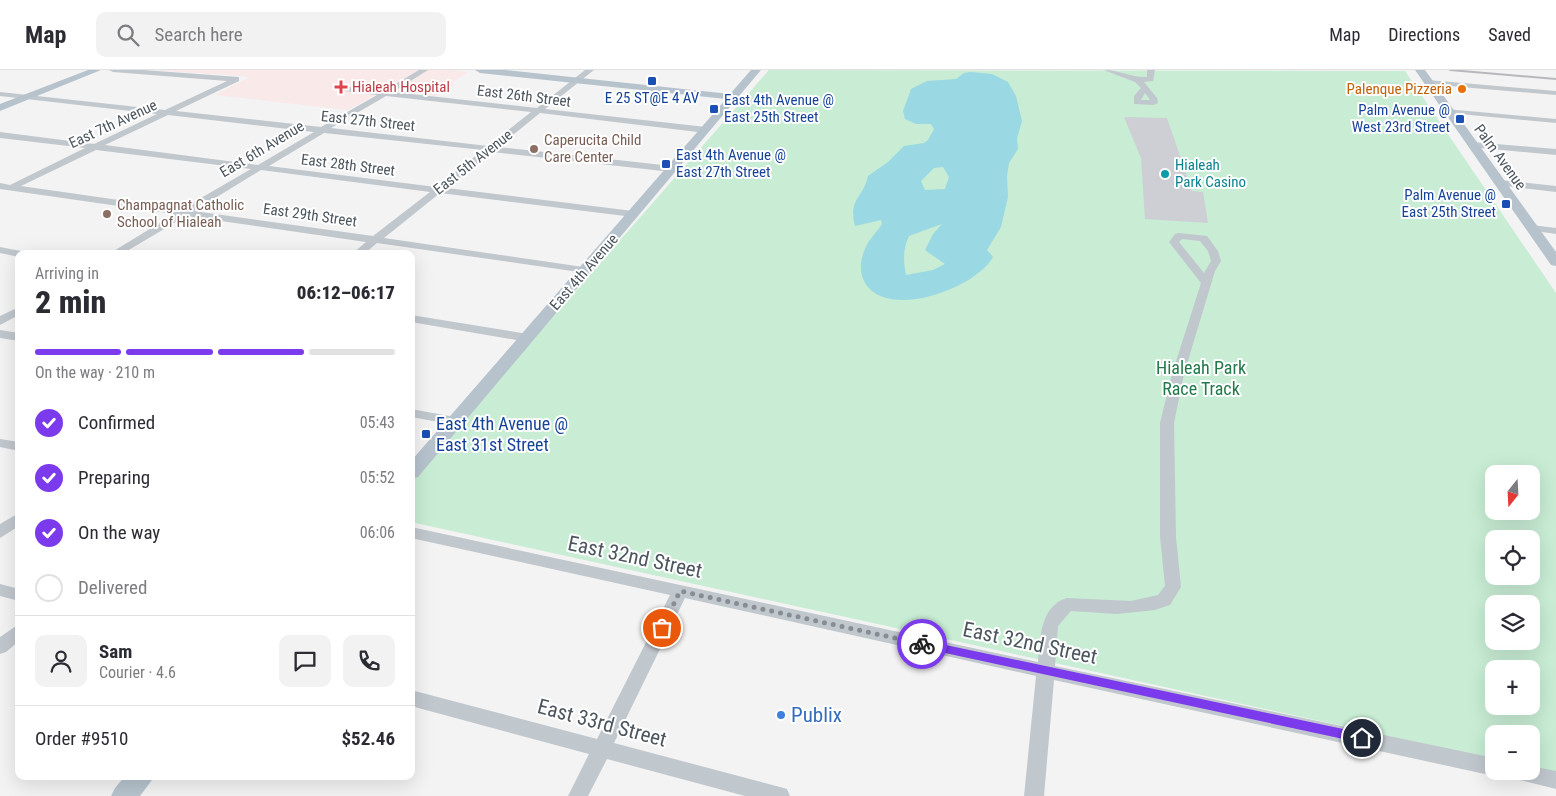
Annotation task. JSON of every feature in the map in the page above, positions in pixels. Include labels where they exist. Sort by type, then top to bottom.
[{"type":"main road","points":[[0,108],[84,70]]},
{"type":"main road","points":[[0,103],[96,70]]},
{"type":"main road","points":[[480,70],[580,78]]},
{"type":"main road","points":[[515,70],[736,94]]},
{"type":"main road","name":"East 4th Avenue","points":[[415,468],[756,70]]},
{"type":"main road","name":"Palm Avenue","points":[[1420,70],[1556,262]]},
{"type":"main road","points":[[124,796],[138,780]]},
{"type":"street","name":"East 7th Avenue","points":[[0,193],[168,114],[236,79],[112,70]]},
{"type":"street","name":"East 6th Avenue","points":[[121,250],[424,70]]},
{"type":"street","name":"East 5th Avenue","points":[[362,250],[590,70]]},
{"type":"street","points":[[1108,70],[1138,80],[1150,79],[1151,70]]},
{"type":"street","points":[[1138,80],[1145,88]]},
{"type":"street","points":[[1428,82],[1556,93]]},
{"type":"street","name":"East 26th Street","points":[[340,88],[706,130]]},
{"type":"street","name":"East 27th Street","points":[[0,94],[672,169]]},
{"type":"street","points":[[1449,111],[1556,121]]},
{"type":"street","name":"East 28th Street","points":[[0,136],[633,214]]},
{"type":"street","points":[[1472,144],[1556,152]]},
{"type":"street","points":[[1500,183],[1556,189]]},
{"type":"street","name":"East 29th Street","points":[[0,186],[586,270]]},
{"type":"street","points":[[1532,228],[1556,231]]},
{"type":"street","points":[[0,250],[15,253]]},
{"type":"street","points":[[1034,796],[1050,624],[1067,604],[1114,608],[1143,606],[1164,600],[1173,587],[1168,537],[1167,423],[1178,374],[1206,283]]},
{"type":"street","points":[[0,321],[15,312]]},
{"type":"street","points":[[415,319],[528,338]]},
{"type":"street","points":[[0,334],[15,336]]},
{"type":"street","points":[[415,414],[456,421]]},
{"type":"street","points":[[0,443],[15,446]]},
{"type":"street","points":[[0,532],[15,521]]},
{"type":"street","name":"East 32nd Street","points":[[415,533],[1485,765]]},
{"type":"street","points":[[0,590],[15,594]]},
{"type":"street","points":[[578,796],[680,591]]},
{"type":"street","points":[[0,647],[15,634]]},
{"type":"street","name":"East 33rd Street","points":[[415,699],[780,796]]},
{"type":"street","points":[[1540,776],[1556,780]]},
{"type":"shaded area","name":"Hialeah Hospital","points":[[150,70],[453,70],[468,72],[451,83],[456,84],[435,96],[384,90],[348,110],[215,95],[248,78],[244,76]]},
{"type":"green space","name":"Hialeah Park Race Track","points":[[769,70],[1405,71],[1556,293],[1556,772],[1540,769],[1540,725],[1485,725],[1485,757],[415,523],[415,474]]},
{"type":"water","points":[[964,73],[992,74],[1008,82],[1016,96],[1022,121],[1017,138],[1018,149],[1009,163],[1007,176],[1008,197],[1001,227],[987,250],[993,257],[984,269],[969,279],[951,289],[931,296],[911,300],[892,299],[876,294],[865,283],[861,266],[866,246],[882,224],[881,220],[855,226],[853,210],[855,204],[866,184],[868,176],[888,162],[904,146],[924,143],[928,140],[934,129],[931,124],[916,124],[905,119],[903,111],[911,89],[927,81],[956,79]],"holes":[[[943,167],[949,177],[945,189],[925,190],[921,181],[934,168]],[[942,224],[933,234],[925,250],[945,264],[933,270],[906,275],[904,255],[909,236]]]},
{"type":"building","name":"Hialeah Park Casino","points":[[1124,117],[1167,118],[1192,191],[1203,192],[1208,223],[1145,219],[1141,158]]},
{"type":"railway","points":[[1450,70],[1556,79]]},
{"type":"way so far","points":[[662,628],[680,591],[922,644]]},
{"type":"place","name":"E 25 ST@E 4 AV","points":[[652,81]]},
{"type":"place","name":"Hialeah Hospital","points":[[341,87]]},
{"type":"place","name":"Palenque Pizzeria","points":[[1462,89]]},
{"type":"place","name":"East 4th Avenue @ East 25th Street","points":[[714,109]]},
{"type":"place","name":"Palm Avenue @ West 23rd Street","points":[[1460,119]]},
{"type":"place","name":"Caperucita Child Care Center","points":[[534,149]]},
{"type":"place","name":"East 4th Avenue @ East 27th Street","points":[[666,164]]},
{"type":"place","name":"Hialeah Park Casino","points":[[1165,174]]},
{"type":"place","name":"Palm Avenue @ East 25th Street","points":[[1506,204]]},
{"type":"place","name":"Champagnat Catholic School of Hialeah","points":[[107,214]]},
{"type":"place","name":"East 4th Avenue @ East 31st Street","points":[[426,434]]},
{"type":"place","name":"Publix","points":[[781,715]]},
{"type":"route","points":[[922,644],[1362,738]]}]
